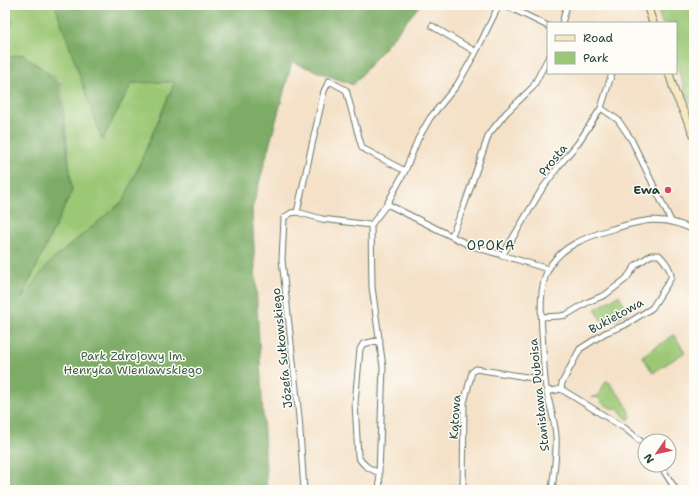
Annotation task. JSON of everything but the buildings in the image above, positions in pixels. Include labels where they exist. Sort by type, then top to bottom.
[{"type":"street","points":[[380,490],[379,473],[383,367],[372,287],[371,225],[378,213],[387,204],[418,139],[430,118],[457,85],[476,52],[499,5]]},
{"type":"street","points":[[505,5],[547,26]]},
{"type":"street","points":[[562,22],[567,5]]},
{"type":"street","points":[[647,5],[653,22]]},
{"type":"street","points":[[432,26],[476,52]]},
{"type":"street","points":[[452,235],[464,206],[488,134],[506,113],[533,88],[547,60]]},
{"type":"street","name":"Prosta","points":[[502,256],[542,189],[578,143],[600,108],[612,74]]},
{"type":"street","points":[[669,74],[675,93],[694,135]]},
{"type":"street","points":[[371,225],[322,219],[297,212],[324,91],[329,81],[346,90],[362,148],[404,171]]},
{"type":"street","points":[[600,108],[618,120],[631,139],[671,221]]},
{"type":"street","points":[[387,204],[452,235],[469,245],[548,269]]},
{"type":"street","name":"Józefa Sułkowskiego","points":[[297,212],[291,213],[284,218],[282,260],[299,417],[304,490]]},
{"type":"street","name":"Stanisława Duboisa","points":[[552,490],[556,434],[545,380],[542,317],[542,299],[548,269],[567,248],[590,236],[646,220],[671,221],[694,230]]},
{"type":"street","name":"Bukietowa","points":[[542,317],[566,315],[588,302],[605,295],[626,279],[636,265],[651,255],[659,255],[671,273],[671,278],[652,308],[625,325],[605,333],[580,349],[562,383],[561,389]]},
{"type":"street","points":[[379,473],[368,468],[360,461],[358,456],[355,403],[360,349],[363,344],[380,340]]},
{"type":"street","name":"Kątowa","points":[[462,490],[464,403],[472,372],[476,370],[545,380]]},
{"type":"street","points":[[547,390],[552,391],[561,389],[626,428],[637,438]]},
{"type":"street","points":[[665,473],[676,490]]},
{"type":"green space","points":[[5,5],[9,5],[12,24],[5,29]]},
{"type":"green space","points":[[8,5],[55,5],[103,139],[132,83],[175,81],[124,200],[51,261],[20,301],[72,191],[61,82],[23,55],[5,58],[5,29],[12,24]]},
{"type":"green space","name":"Park Zdrojowy im. Henryka Wieniawskiego","points":[[55,5],[420,5],[353,85],[292,62],[252,209],[267,490],[5,490],[5,58],[23,54],[59,83],[72,191],[21,299],[51,261],[124,200],[175,82],[132,83],[102,140]]},
{"type":"green space","points":[[656,5],[691,5],[694,12],[694,108],[686,93],[677,66],[677,22],[662,22]]},
{"type":"green space","points":[[619,295],[628,312],[604,325],[595,309]]},
{"type":"green space","points":[[674,335],[685,352],[653,373],[642,356]]},
{"type":"green space","points":[[606,381],[609,382],[624,401],[631,416],[629,420],[619,410],[613,409],[602,403],[599,398],[592,397],[598,396]]},
{"type":"place","name":"Ewa","points":[[668,190]]},
{"type":"district","name":"OPOKA","points":[[491,245]]}]
